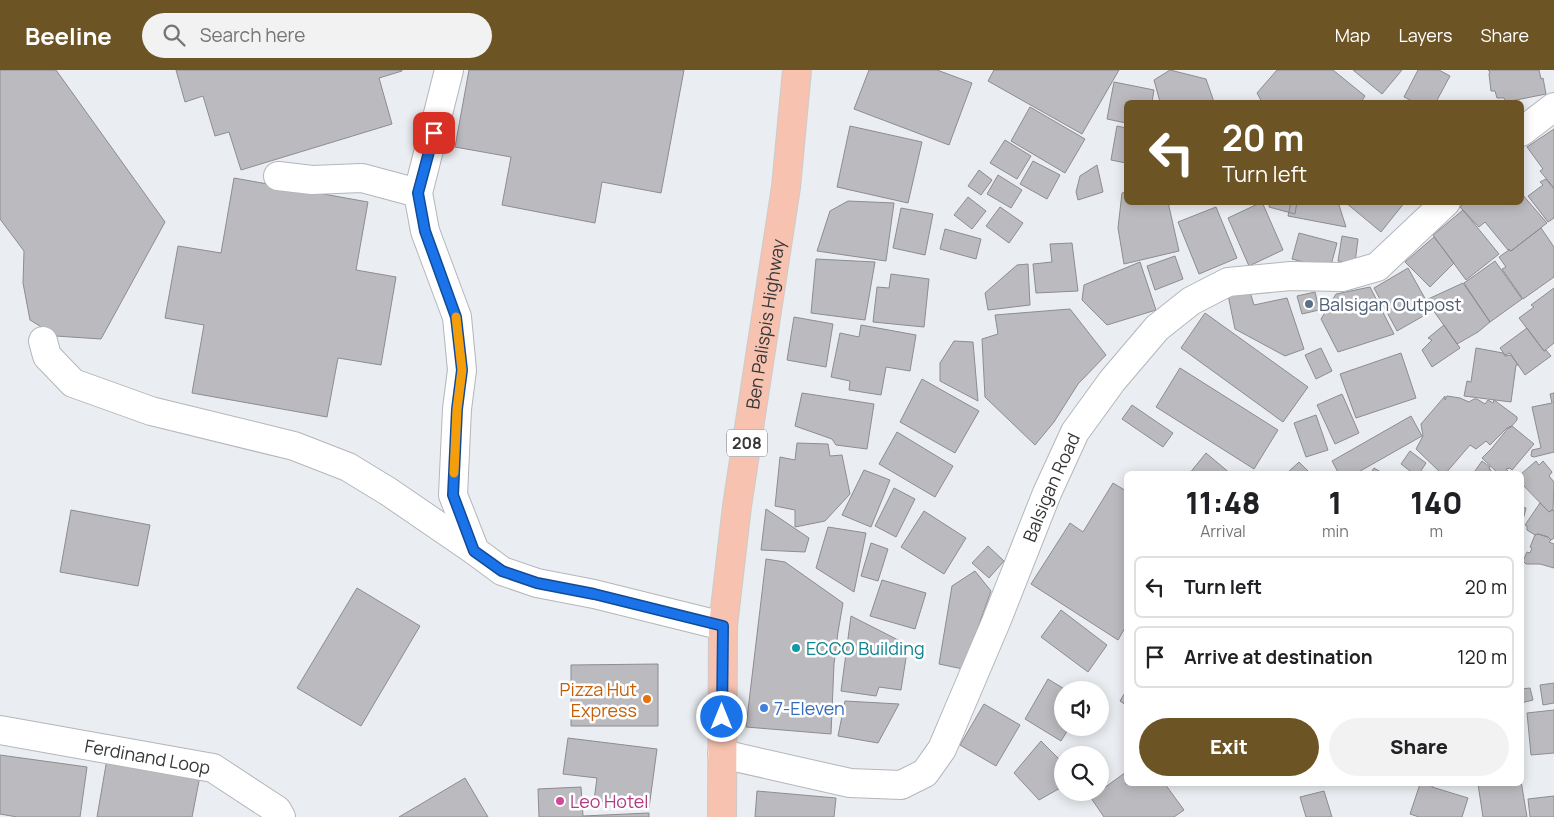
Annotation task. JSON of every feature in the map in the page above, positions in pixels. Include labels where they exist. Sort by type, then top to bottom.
[{"type":"main road","name":"Ben Palispis Highway","points":[[722,817],[723,626],[737,506],[786,187],[797,70]]},
{"type":"street","points":[[449,70],[418,193],[425,231],[456,317],[462,370],[456,419],[453,495],[474,551]]},
{"type":"street","points":[[1524,130],[1554,107]]},
{"type":"street","points":[[278,176],[312,180],[362,178],[418,193]]},
{"type":"street","name":"Balsigan Road","points":[[722,754],[850,782],[901,785],[925,773],[942,749],[996,622],[1047,493],[1075,432],[1112,381],[1157,328],[1191,301],[1228,282],[1291,276],[1342,277],[1377,267],[1443,205]]},
{"type":"street","points":[[43,341],[48,356],[73,383],[152,412],[294,446],[348,467],[389,492],[502,571],[537,583],[594,594],[723,626]]},
{"type":"street","name":"Ferdinand Loop","points":[[0,730],[212,768],[277,810],[281,817]]},
{"type":"building","points":[[0,70],[56,70],[165,222],[101,339],[56,336],[30,320],[23,283],[24,251],[0,219]]},
{"type":"building","points":[[176,70],[402,71],[379,78],[392,124],[241,170],[229,132],[215,136],[203,96],[185,102]]},
{"type":"building","points":[[469,70],[684,70],[661,193],[602,182],[595,223],[502,205],[511,157],[455,147]]},
{"type":"building","points":[[869,70],[937,70],[972,83],[949,145],[854,109]]},
{"type":"building","points":[[994,70],[1119,70],[1082,134],[988,81]]},
{"type":"building","points":[[1170,70],[1206,79],[1213,100],[1159,100],[1154,80]]},
{"type":"building","points":[[1277,70],[1333,70],[1365,96],[1362,100],[1261,100],[1257,93]]},
{"type":"building","points":[[1353,70],[1402,70],[1382,94]]},
{"type":"building","points":[[1418,70],[1439,70],[1450,76],[1437,100],[1410,100],[1404,97]]},
{"type":"building","points":[[1488,70],[1539,70],[1541,79],[1543,78],[1546,94],[1516,100],[1497,98],[1495,91],[1491,91],[1490,72]]},
{"type":"building","points":[[1114,82],[1154,90],[1152,100],[1124,100],[1124,123],[1107,119]]},
{"type":"building","points":[[1030,107],[1085,139],[1065,173],[1011,141]]},
{"type":"building","points":[[850,126],[922,142],[908,203],[837,187]]},
{"type":"building","points":[[1117,126],[1124,128],[1124,163],[1111,160]]},
{"type":"building","points":[[1554,129],[1554,188],[1540,171],[1543,169],[1527,147]]},
{"type":"building","points":[[1005,140],[1031,156],[1017,179],[990,163]]},
{"type":"building","points":[[1033,161],[1060,175],[1047,199],[1020,184]]},
{"type":"building","points":[[1097,165],[1103,192],[1078,200],[1076,192],[1080,176]]},
{"type":"building","points":[[979,170],[992,180],[981,195],[968,186]]},
{"type":"building","points":[[998,175],[1022,190],[1011,208],[987,194]]},
{"type":"building","points":[[234,178],[368,202],[356,270],[396,277],[381,365],[338,358],[327,417],[192,393],[204,325],[165,318],[178,246],[221,253]]},
{"type":"building","points":[[1546,179],[1554,189],[1554,218],[1548,222],[1528,196],[1543,185],[1540,182]]},
{"type":"building","points":[[1124,192],[1124,205],[1169,205],[1179,251],[1124,264],[1118,228],[1122,193]]},
{"type":"building","points":[[1524,196],[1547,223],[1511,251],[1508,250],[1485,222],[1479,227],[1460,207],[1462,205],[1524,205]]},
{"type":"building","points":[[968,197],[986,211],[972,229],[954,215]]},
{"type":"building","points":[[848,201],[894,203],[886,261],[817,251],[830,211]]},
{"type":"building","points":[[1256,205],[1263,205],[1283,250],[1249,266],[1228,218]]},
{"type":"building","points":[[1269,205],[1296,205],[1295,214],[1269,207]]},
{"type":"building","points":[[1290,205],[1339,205],[1346,227],[1288,216]]},
{"type":"building","points":[[1349,205],[1403,205],[1381,232]]},
{"type":"building","points":[[1000,207],[1023,223],[1009,243],[986,226]]},
{"type":"building","points":[[1216,207],[1237,258],[1199,274],[1178,222]]},
{"type":"building","points":[[901,208],[933,214],[925,255],[893,248]]},
{"type":"building","points":[[1463,210],[1499,254],[1466,280],[1433,235]]},
{"type":"building","points":[[1541,228],[1554,247],[1554,277],[1523,299],[1502,269],[1506,267],[1499,257],[1509,250],[1511,251]]},
{"type":"building","points":[[945,229],[981,239],[976,259],[940,249]]},
{"type":"building","points":[[1299,233],[1337,243],[1330,269],[1292,259]]},
{"type":"building","points":[[1342,236],[1358,239],[1355,263],[1338,261]]},
{"type":"building","points":[[1434,237],[1454,263],[1430,287],[1405,262]]},
{"type":"building","points":[[1072,243],[1078,291],[1036,293],[1033,264],[1052,262],[1050,244]]},
{"type":"building","points":[[1175,256],[1183,279],[1155,290],[1147,266]]},
{"type":"building","points":[[816,259],[875,262],[865,320],[811,313]]},
{"type":"building","points":[[1495,261],[1522,299],[1490,322],[1464,283]]},
{"type":"building","points":[[1140,262],[1156,310],[1107,325],[1082,300],[1084,285]]},
{"type":"building","points":[[1028,264],[1030,305],[988,310],[985,293],[1017,265]]},
{"type":"building","points":[[1408,268],[1432,311],[1397,331],[1374,288]]},
{"type":"building","points":[[891,274],[929,279],[924,327],[873,322],[877,287],[889,288]]},
{"type":"building","points":[[1463,283],[1490,322],[1478,332],[1457,344],[1426,300]]},
{"type":"building","points":[[1370,287],[1394,334],[1338,352],[1321,319],[1336,294]]},
{"type":"building","points":[[1554,288],[1554,343],[1544,351],[1519,318],[1534,307],[1531,305]]},
{"type":"building","points":[[1250,292],[1254,305],[1287,298],[1304,349],[1285,356],[1235,329],[1228,295]]},
{"type":"building","points":[[1315,292],[1319,310],[1302,314],[1297,296]]},
{"type":"building","points":[[1070,309],[1106,355],[1078,384],[1054,422],[1035,445],[985,397],[982,339],[998,334],[995,315]]},
{"type":"building","points":[[1205,313],[1308,387],[1283,422],[1181,348]]},
{"type":"building","points":[[794,317],[833,324],[826,367],[787,360]]},
{"type":"building","points":[[861,325],[916,335],[910,371],[886,367],[881,395],[849,390],[850,381],[831,377],[840,333],[859,337]]},
{"type":"building","points":[[1444,325],[1460,348],[1432,367],[1422,350],[1432,340],[1428,338]]},
{"type":"building","points":[[1527,328],[1544,351],[1546,350],[1551,356],[1525,375],[1510,353],[1505,355],[1500,348]]},
{"type":"building","points":[[954,341],[973,342],[978,401],[940,381],[940,363]]},
{"type":"building","points":[[1321,348],[1332,371],[1316,379],[1305,355]]},
{"type":"building","points":[[1476,348],[1503,353],[1505,356],[1511,355],[1518,365],[1516,365],[1511,402],[1464,396],[1467,381],[1471,382]]},
{"type":"building","points":[[1401,353],[1416,398],[1356,418],[1340,374]]},
{"type":"building","points":[[1180,368],[1278,430],[1254,469],[1156,407]]},
{"type":"building","points":[[922,379],[979,411],[955,453],[900,422]]},
{"type":"building","points":[[802,393],[874,404],[867,449],[836,445],[832,439],[795,426]]},
{"type":"building","points":[[1554,393],[1554,452],[1531,456],[1532,450],[1541,448],[1532,407],[1552,403],[1550,394]]},
{"type":"building","points":[[1342,394],[1359,433],[1335,444],[1317,405]]},
{"type":"building","points":[[1445,396],[1445,400],[1447,396],[1469,402],[1477,399],[1485,404],[1488,400],[1493,403],[1494,400],[1517,417],[1517,420],[1510,428],[1507,428],[1490,445],[1486,441],[1476,449],[1470,445],[1448,471],[1439,471],[1416,449],[1423,436],[1421,424]]},
{"type":"building","points":[[1132,405],[1173,433],[1163,447],[1122,419]]},
{"type":"building","points":[[1316,415],[1328,450],[1306,457],[1294,423]]},
{"type":"building","points":[[1411,416],[1422,436],[1360,471],[1337,471],[1332,461]]},
{"type":"building","points":[[1512,426],[1534,444],[1512,470],[1510,468],[1506,469],[1508,471],[1496,471],[1482,458],[1509,427]]},
{"type":"building","points":[[897,432],[953,466],[935,497],[879,464]]},
{"type":"building","points":[[797,443],[828,444],[830,456],[842,455],[850,494],[825,521],[795,527],[795,510],[775,506],[780,457],[795,460]]},
{"type":"building","points":[[1410,451],[1426,463],[1421,471],[1410,471],[1401,464]]},
{"type":"building","points":[[1206,453],[1227,471],[1191,471]]},
{"type":"building","points":[[1482,461],[1491,470],[1491,471],[1475,471]]},
{"type":"building","points":[[1536,461],[1539,465],[1543,461],[1552,472],[1549,476],[1554,482],[1553,511],[1549,512],[1524,486],[1524,471]]},
{"type":"building","points":[[1299,462],[1308,471],[1289,471]]},
{"type":"building","points":[[864,470],[890,480],[871,527],[842,515]]},
{"type":"building","points":[[1113,483],[1124,490],[1124,630],[1118,640],[1031,584],[1070,523],[1083,532]]},
{"type":"building","points":[[894,488],[915,499],[896,537],[875,526]]},
{"type":"building","points":[[1540,503],[1549,512],[1554,511],[1554,538],[1551,540],[1548,537],[1535,535],[1527,530],[1525,525]]},
{"type":"building","points":[[766,509],[809,538],[805,552],[761,550]]},
{"type":"building","points":[[71,510],[150,525],[138,586],[60,572]]},
{"type":"building","points":[[924,511],[966,538],[944,574],[901,547]]},
{"type":"building","points":[[828,527],[866,533],[854,592],[816,568]]},
{"type":"building","points":[[1535,535],[1548,537],[1551,540],[1549,542],[1554,544],[1554,568],[1540,564],[1526,564],[1524,562],[1527,552],[1530,553],[1532,548],[1530,547]]},
{"type":"building","points":[[871,543],[888,549],[878,581],[861,576]]},
{"type":"building","points":[[988,546],[1004,561],[989,578],[972,563]]},
{"type":"building","name":"ECCO Building","points":[[766,559],[785,562],[843,603],[834,664],[831,734],[746,727]]},
{"type":"building","points":[[975,571],[991,591],[963,669],[939,664],[952,586]]},
{"type":"building","points":[[882,580],[926,593],[915,629],[870,616]]},
{"type":"building","points":[[357,588],[420,626],[361,726],[297,688]]},
{"type":"building","points":[[1061,610],[1107,645],[1088,672],[1041,637]]},
{"type":"building","points":[[851,616],[908,645],[901,690],[879,687],[876,696],[841,691]]},
{"type":"building","points":[[658,664],[658,726],[571,726],[571,665]]},
{"type":"building","points":[[1048,679],[1054,683],[1054,736],[1064,736],[1061,741],[1025,719]]},
{"type":"building","points":[[1554,683],[1554,703],[1543,705],[1540,685]]},
{"type":"building","points":[[1530,688],[1533,700],[1524,702],[1524,689]]},
{"type":"building","points":[[1124,694],[1124,704],[1120,701]]},
{"type":"building","points":[[845,701],[899,704],[878,743],[838,736]]},
{"type":"building","points":[[984,704],[1020,725],[996,766],[960,745]]},
{"type":"building","points":[[1554,710],[1554,753],[1531,755],[1527,713]]},
{"type":"building","points":[[568,738],[657,749],[649,808],[594,800],[597,778],[563,774]]},
{"type":"building","points":[[1041,741],[1054,754],[1054,792],[1039,800],[1014,773]]},
{"type":"building","points":[[0,755],[87,767],[80,817],[17,817],[0,814]]},
{"type":"building","points":[[107,759],[200,776],[192,817],[97,817]]},
{"type":"building","points":[[1124,773],[1124,786],[1166,786],[1184,810],[1174,817],[1104,817],[1093,801],[1109,801],[1109,784]]},
{"type":"building","points":[[465,778],[488,817],[399,817]]},
{"type":"building","points":[[1419,786],[1432,786],[1468,798],[1462,817],[1419,817],[1410,814]]},
{"type":"building","points":[[1478,786],[1522,786],[1527,817],[1483,817]]},
{"type":"building","name":"Leo Hotel","points":[[581,787],[583,816],[649,813],[649,817],[539,817],[538,789]]},
{"type":"building","points":[[757,791],[836,798],[834,817],[755,817]]},
{"type":"building","points":[[1324,791],[1332,817],[1306,817],[1300,797]]},
{"type":"building","points":[[1554,796],[1554,817],[1530,817],[1528,799]]},
{"type":"slow traffic","points":[[454,473],[457,409],[462,370],[456,317]]},
{"type":"place","name":"Balsigan Outpost","points":[[1309,304]]},
{"type":"place","name":"ECCO Building","points":[[796,648]]},
{"type":"place","name":"Pizza Hut Express","points":[[647,699]]},
{"type":"place","name":"7-Eleven","points":[[764,708]]},
{"type":"place","name":"Leo Hotel","points":[[560,801]]},
{"type":"route","points":[[434,133],[418,193],[425,231],[456,317],[462,370],[457,409],[453,495],[474,551],[502,571],[537,583],[594,594],[723,626],[722,717]]}]
